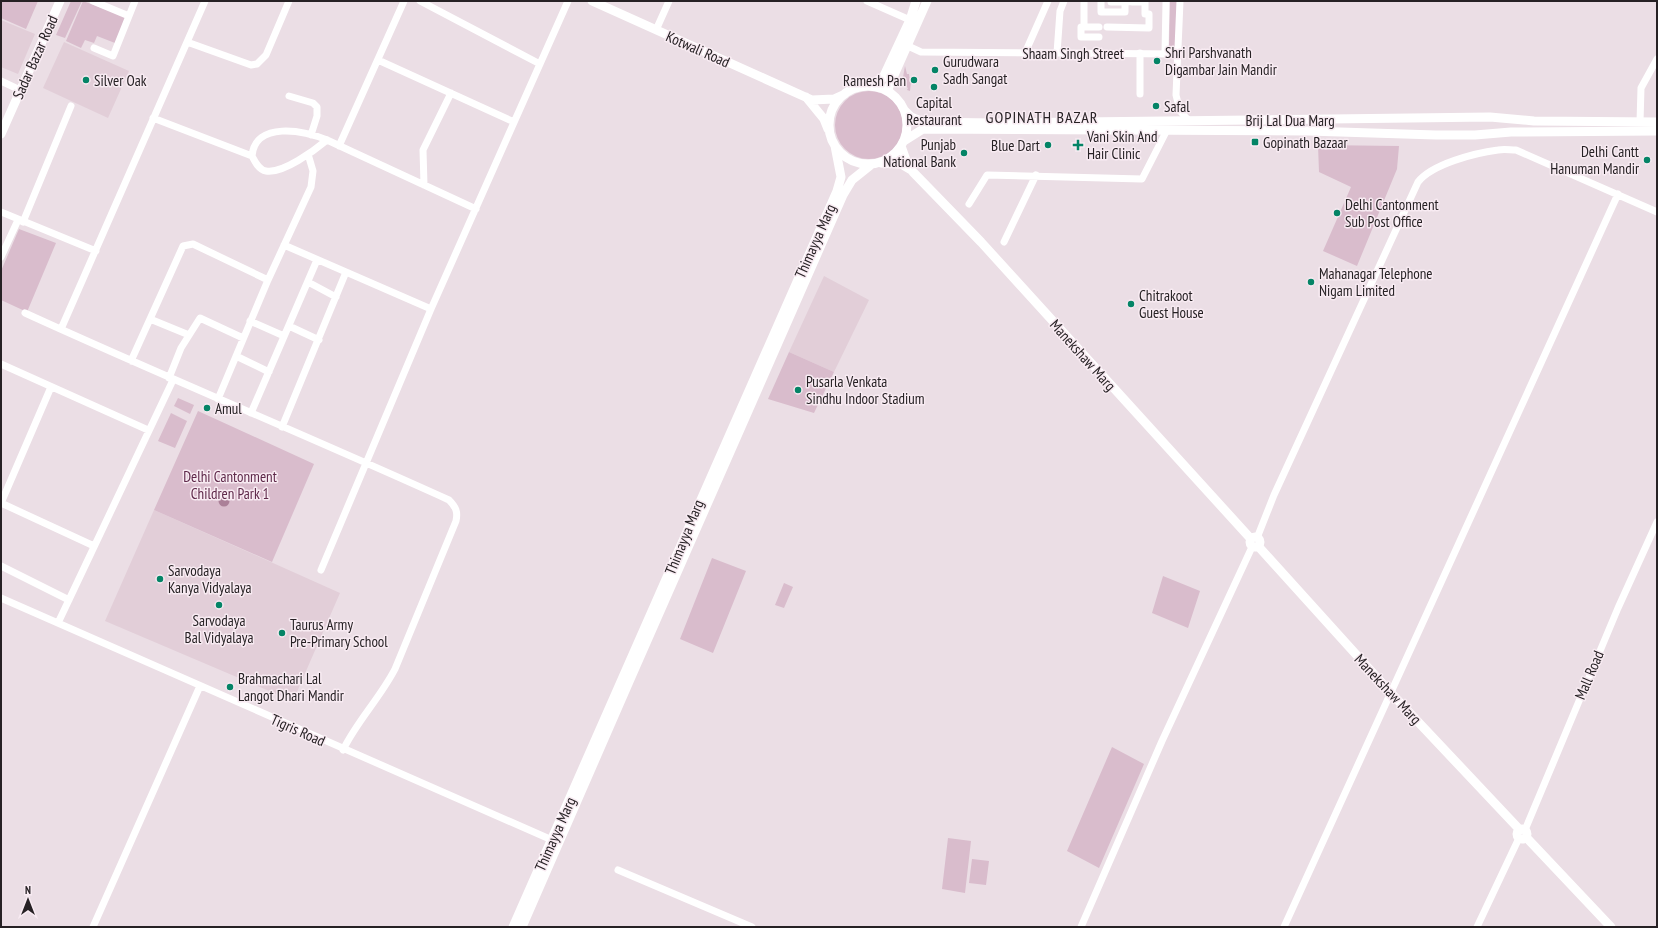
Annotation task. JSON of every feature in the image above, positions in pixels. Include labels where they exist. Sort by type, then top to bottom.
[{"type":"street","name":"Sadar Bazar Road","points":[[1,134],[60,1]]},
{"type":"street","points":[[95,1],[129,16]]},
{"type":"street","points":[[94,48],[112,56],[135,1]]},
{"type":"street","points":[[61,329],[205,1]]},
{"type":"street","points":[[187,42],[251,65],[257,64],[266,55],[289,1]]},
{"type":"street","points":[[339,146],[404,1]]},
{"type":"street","points":[[420,1],[540,64]]},
{"type":"street","points":[[321,570],[432,309],[568,1]]},
{"type":"street","name":"Kotwali Road","points":[[592,1],[805,96]]},
{"type":"street","points":[[656,30],[669,1]]},
{"type":"street","points":[[867,1],[910,20]]},
{"type":"street","points":[[805,96],[812,100],[834,99],[854,89],[883,78],[910,20],[916,1]]},
{"type":"street","points":[[887,91],[927,1]]},
{"type":"street","points":[[1025,53],[1048,1]]},
{"type":"street","points":[[1057,53],[1060,11],[1064,1]]},
{"type":"street","points":[[1084,1],[1077,37],[1099,37]]},
{"type":"street","points":[[1101,1],[1101,12],[1125,12],[1129,2]]},
{"type":"street","points":[[1166,1],[1166,53]]},
{"type":"street","points":[[1180,1],[1176,95],[1180,111],[1189,121]]},
{"type":"street","points":[[1080,27],[1149,28],[1149,14],[1145,14],[1145,2],[1111,2]]},
{"type":"street","name":"Shaam Singh Street","points":[[908,46],[920,52],[1178,54]]},
{"type":"street","points":[[1140,53],[1140,94]]},
{"type":"street","points":[[1640,122],[1641,88],[1657,59]]},
{"type":"street","points":[[378,60],[514,122]]},
{"type":"street","points":[[1,81],[20,90]]},
{"type":"street","points":[[805,96],[824,119],[833,142],[842,154],[861,164],[876,163],[896,154],[903,144],[923,126],[911,117],[895,97],[887,91],[875,87],[864,86]]},
{"type":"street","points":[[424,186],[424,150],[451,93]]},
{"type":"street","points":[[833,142],[829,126],[831,114],[836,103],[845,94]]},
{"type":"street","points":[[289,96],[313,103],[317,107],[317,116],[311,135]]},
{"type":"street","points":[[1,257],[20,221],[71,106]]},
{"type":"street","points":[[903,144],[907,121],[905,111]]},
{"type":"street","name":"Brij Lal Dua Marg","points":[[923,126],[1000,123],[1490,117],[1534,121],[1657,122]]},
{"type":"street","points":[[153,118],[252,156]]},
{"type":"street","name":"Brij Lal Dua Marg","points":[[923,126],[1388,132],[1436,135],[1475,135],[1511,132],[1657,131]]},
{"type":"street","points":[[970,204],[987,175],[1036,175],[1142,179],[1167,130]]},
{"type":"street","points":[[327,140],[308,154],[282,168],[266,171],[257,165],[252,156],[253,145],[258,139],[269,134],[284,131],[311,135],[327,140],[476,210]]},
{"type":"street","name":"Thimayya Marg","points":[[522,927],[644,649],[695,518],[837,192],[841,177],[833,142]]},
{"type":"street","name":"Manekshaw Marg","points":[[903,144],[906,160],[913,172]]},
{"type":"street","points":[[1081,927],[1166,734],[1278,488],[1418,182],[1424,174],[1480,153],[1499,149],[1516,150],[1657,212]]},
{"type":"street","points":[[218,399],[250,321],[311,187],[313,171],[308,154]]},
{"type":"street","name":"Thimayya Marg","points":[[514,927],[695,518],[843,195],[852,180],[876,163]]},
{"type":"street","name":"Manekshaw Marg","points":[[876,163],[901,164],[913,172],[981,242],[1390,692],[1611,927]]},
{"type":"street","points":[[1004,242],[1036,175]]},
{"type":"street","points":[[1284,927],[1618,194]]},
{"type":"street","points":[[1,212],[96,251]]},
{"type":"street","points":[[131,361],[183,246],[193,244],[268,280]]},
{"type":"street","points":[[284,245],[432,309]]},
{"type":"street","points":[[251,413],[318,260]]},
{"type":"street","points":[[282,426],[346,272]]},
{"type":"street","points":[[308,282],[336,297]]},
{"type":"street","points":[[25,313],[171,379],[282,426],[449,500],[455,506],[457,514],[456,521],[395,669],[383,690],[355,729],[343,750]]},
{"type":"street","points":[[58,623],[171,379],[177,355],[198,319],[202,318],[243,338]]},
{"type":"street","points":[[150,319],[189,335]]},
{"type":"street","points":[[250,321],[284,336]]},
{"type":"street","points":[[289,326],[319,340]]},
{"type":"street","points":[[236,356],[269,372]]},
{"type":"street","points":[[1,364],[148,430]]},
{"type":"street","points":[[51,387],[1,503],[94,546]]},
{"type":"street","name":"Mall Road","points":[[1477,927],[1522,834],[1618,608],[1657,522]]},
{"type":"street","points":[[1,566],[69,600]]},
{"type":"street","name":"Tigris Road","points":[[1,598],[343,750],[552,840]]},
{"type":"street","points":[[93,927],[200,686]]},
{"type":"street","points":[[618,870],[752,927]]},
{"type":"shaded area","points":[[1,20],[35,34],[18,74],[1,67]]},
{"type":"shaded area","name":"Silver Oak","points":[[64,42],[129,71],[108,118],[43,88]]},
{"type":"shaded area","points":[[824,276],[869,300],[834,372],[789,352]]},
{"type":"shaded area","points":[[224,495],[228,497],[230,501],[228,505],[224,507],[220,505],[218,501],[220,497]]},
{"type":"shaded area","points":[[154,510],[340,593],[293,701],[105,621]]},
{"type":"green space","points":[[1,1],[38,1],[26,29],[1,18]]},
{"type":"green space","points":[[71,1],[82,1],[65,38],[56,35]]},
{"type":"green space","points":[[83,1],[126,17],[115,43],[97,36],[94,43],[85,40],[81,48],[66,41]]},
{"type":"green space","points":[[1170,1],[1177,1],[1176,46],[1169,46]]},
{"type":"green space","points":[[905,66],[911,82],[910,91],[907,90],[908,88],[902,83]]},
{"type":"green space","points":[[869,91],[882,94],[893,101],[900,112],[903,125],[900,138],[893,149],[882,156],[869,159],[856,156],[845,149],[838,138],[835,125],[838,112],[845,101],[856,94]]},
{"type":"green space","points":[[1318,145],[1399,146],[1397,169],[1357,266],[1323,251],[1351,187],[1319,172]]},
{"type":"green space","points":[[19,229],[56,243],[27,312],[1,300],[1,271]]},
{"type":"green space","name":"Pusarla Venkata Sindhu Indoor Stadium","points":[[789,352],[834,372],[814,413],[768,399]]},
{"type":"green space","points":[[178,398],[194,405],[190,414],[174,406]]},
{"type":"green space","name":"Delhi Cantonment Children Park 1","points":[[198,411],[314,464],[272,562],[154,510]]},
{"type":"green space","points":[[171,413],[187,421],[175,448],[158,441]]},
{"type":"green space","points":[[712,558],[746,571],[713,653],[680,639]]},
{"type":"green space","points":[[1163,576],[1200,591],[1188,628],[1152,613]]},
{"type":"green space","points":[[784,583],[793,587],[784,608],[775,605]]},
{"type":"green space","points":[[1112,747],[1144,764],[1099,868],[1067,851]]},
{"type":"green space","points":[[948,838],[971,841],[965,893],[942,889]]},
{"type":"green space","points":[[972,859],[989,861],[986,885],[969,883]]},
{"type":"place","name":"Shri Parshvanath Digambar Jain Mandir","points":[[1157,61]]},
{"type":"place","name":"Gurudwara Sadh Sangat","points":[[935,70]]},
{"type":"place","name":"Silver Oak","points":[[86,80]]},
{"type":"place","name":"Ramesh Pan","points":[[914,80]]},
{"type":"place","name":"Capital Restaurant","points":[[934,87]]},
{"type":"place","name":"Safal","points":[[1156,106]]},
{"type":"place","name":"Gopinath Bazaar","points":[[1255,142]]},
{"type":"place","name":"Blue Dart","points":[[1048,145]]},
{"type":"place","name":"Vani Skin And Hair Clinic","points":[[1078,145]]},
{"type":"place","name":"Punjab National Bank","points":[[964,153]]},
{"type":"place","name":"Delhi Cantt Hanuman Mandir","points":[[1647,160]]},
{"type":"place","name":"Delhi Cantonment Sub Post Office","points":[[1337,213]]},
{"type":"place","name":"Mahanagar Telephone Nigam Limited","points":[[1311,282]]},
{"type":"place","name":"Chitrakoot Guest House","points":[[1131,304]]},
{"type":"place","name":"Pusarla Venkata Sindhu Indoor Stadium","points":[[798,390]]},
{"type":"place","name":"Amul","points":[[207,408]]},
{"type":"place","name":"Sarvodaya Kanya Vidyalaya","points":[[160,579]]},
{"type":"place","name":"Sarvodaya Bal Vidyalaya","points":[[219,605]]},
{"type":"place","name":"Taurus Army Pre-Primary School","points":[[282,633]]},
{"type":"place","name":"Brahmachari Lal Langot Dhari Mandir","points":[[230,687]]},
{"type":"district","name":"GOPINATH BAZAR","points":[[1042,117]]}]
